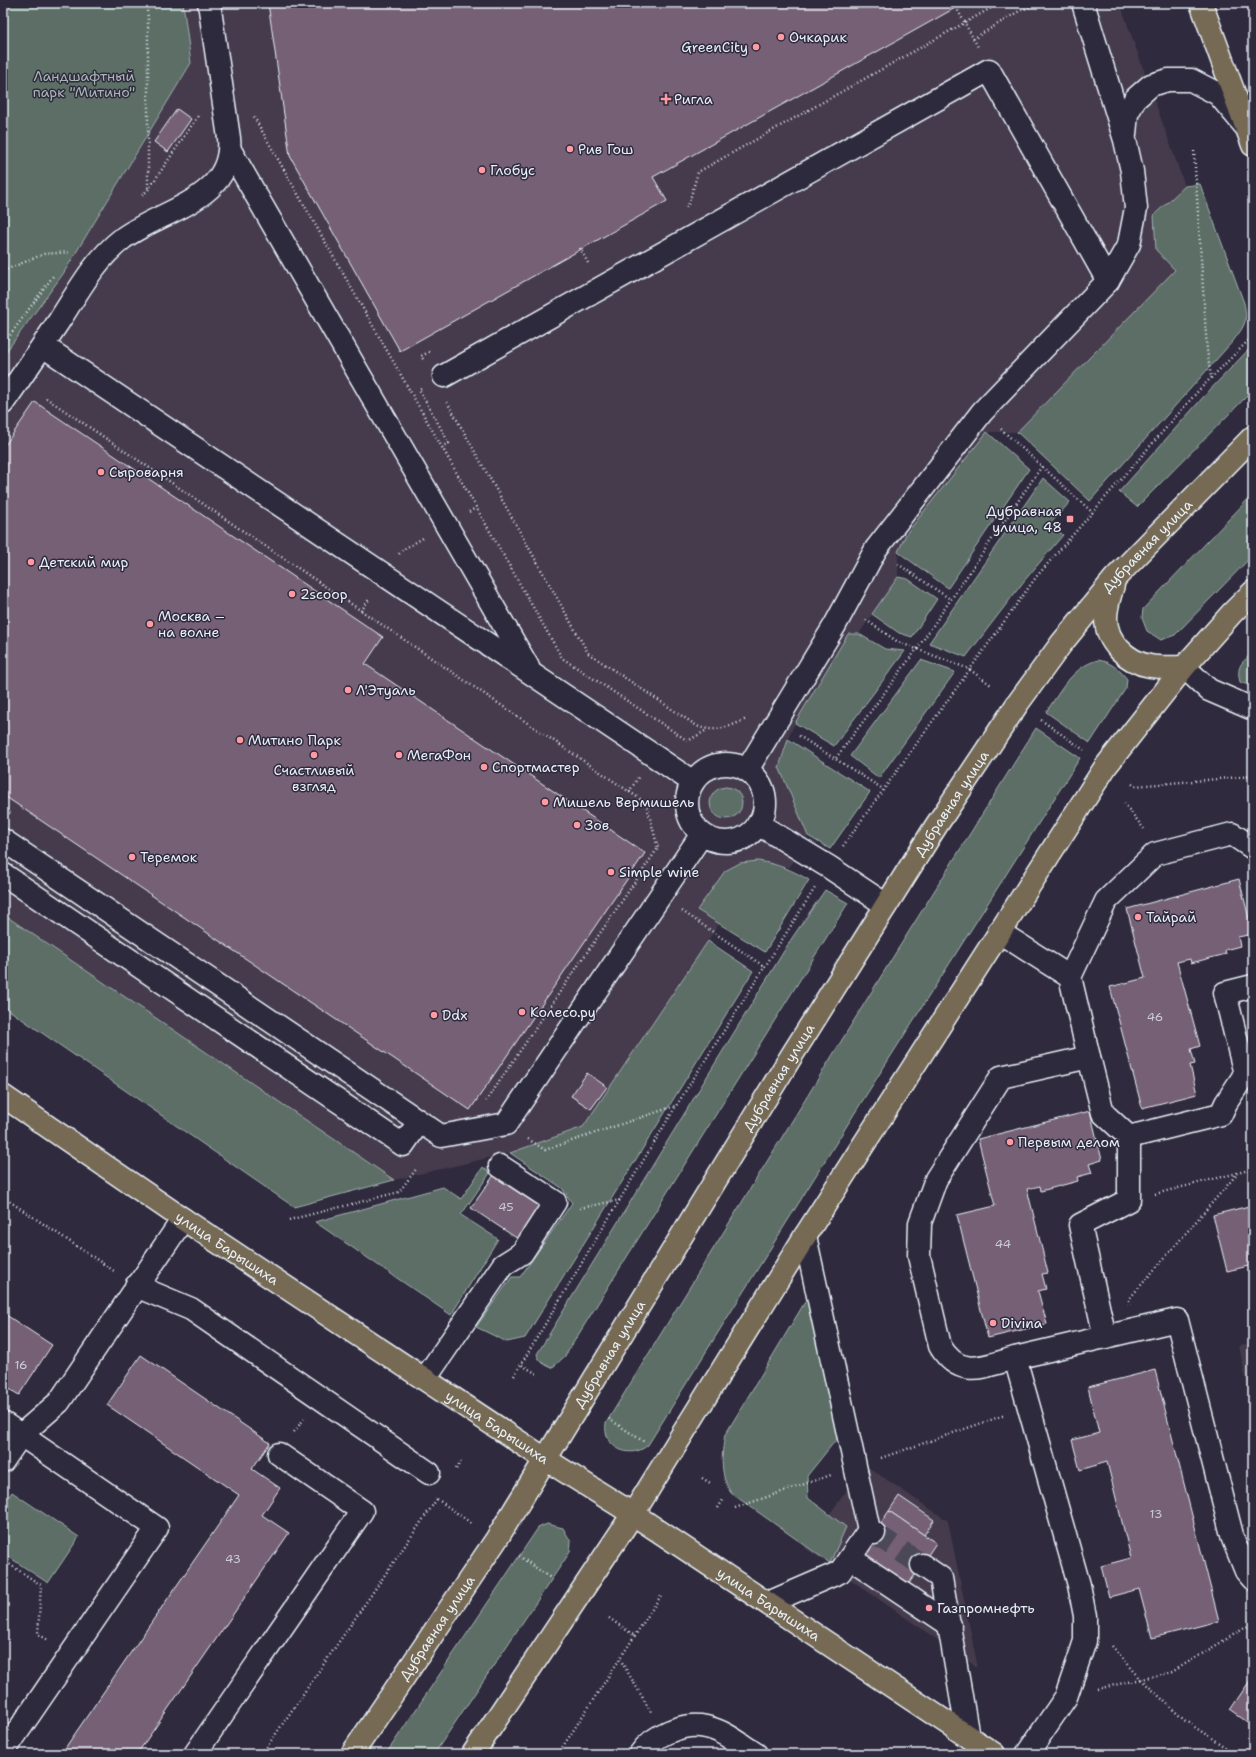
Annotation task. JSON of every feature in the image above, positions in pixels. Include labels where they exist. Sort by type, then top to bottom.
[{"type":"main road","points":[[1201,3],[1250,136]]},
{"type":"main road","name":"Дубравная улица","points":[[352,1754],[496,1540],[715,1180],[886,906],[1018,704],[1061,644],[1115,578],[1253,437]]},
{"type":"main road","points":[[1115,578],[1107,603],[1106,619],[1108,634],[1114,643],[1129,657],[1148,666],[1184,667]]},
{"type":"main road","points":[[472,1754],[634,1514],[804,1236],[1106,766],[1184,667],[1232,613],[1253,592]]},
{"type":"main road","name":"улица Барышиха","points":[[3,1096],[183,1219],[545,1459],[634,1514],[994,1754]]},
{"type":"street","points":[[209,3],[230,150],[530,671]]},
{"type":"street","points":[[747,770],[845,606],[876,549],[982,412],[1108,281],[1129,244],[1136,208],[1132,171],[1125,140],[1083,3]]},
{"type":"street","points":[[444,376],[989,70],[1108,281]]},
{"type":"street","points":[[1125,140],[1127,114],[1135,99],[1151,85],[1168,80],[1191,80],[1218,94],[1250,136]]},
{"type":"street","points":[[3,404],[43,346],[100,258],[123,238],[209,191],[224,170],[230,150]]},
{"type":"street","points":[[43,346],[386,574],[693,782]]},
{"type":"street","points":[[1184,667],[1209,690],[1253,709]]},
{"type":"street","points":[[728,764],[747,770],[761,785],[764,795],[763,815],[758,824],[747,835],[732,842],[712,840],[702,834],[695,827],[687,810],[688,790],[699,774],[718,765],[728,764]]},
{"type":"street","points":[[758,824],[828,867],[886,906]]},
{"type":"street","points":[[3,840],[441,1136],[506,1124],[661,897],[702,834]]},
{"type":"street","points":[[1105,1337],[1080,1225],[1129,1200],[1129,1137],[1103,1113],[1070,977],[1106,901],[1155,854],[1232,834],[1253,848]]},
{"type":"street","points":[[3,874],[403,1145],[419,1122]]},
{"type":"street","points":[[999,932],[1070,977]]},
{"type":"street","points":[[1129,1137],[1221,1114],[1226,1103],[1245,1074],[1225,993],[1253,986]]},
{"type":"street","points":[[1089,1057],[1001,1077],[936,1179],[920,1223],[920,1256],[940,1346],[947,1359],[960,1366],[974,1368],[1176,1320],[1233,1539],[1246,1571],[1253,1579]]},
{"type":"street","points":[[425,1379],[503,1265],[522,1253],[555,1202],[500,1166]]},
{"type":"street","points":[[3,1461],[12,1429],[59,1402],[136,1286],[183,1219]]},
{"type":"street","points":[[768,1604],[840,1572],[872,1531],[804,1236]]},
{"type":"street","points":[[136,1286],[191,1308],[429,1473]]},
{"type":"street","points":[[1016,1358],[1079,1585],[1085,1616],[1085,1641],[1066,1696],[1027,1754]]},
{"type":"street","points":[[3,1753],[157,1528],[12,1429]]},
{"type":"street","points":[[195,1754],[362,1511],[279,1454]]},
{"type":"street","points":[[850,1558],[950,1625]]},
{"type":"street","points":[[922,1565],[941,1578],[968,1737]]},
{"type":"street","points":[[640,1754],[646,1746],[665,1733],[688,1727],[706,1727],[728,1736],[756,1754]]},
{"type":"path","points":[[146,3],[148,18],[148,190]]},
{"type":"path","points":[[682,210],[688,206],[698,172],[1000,3]]},
{"type":"path","points":[[974,39],[1021,10],[1041,3]]},
{"type":"path","points":[[956,7],[989,70]]},
{"type":"path","points":[[253,116],[443,446],[562,658],[688,741],[707,730]]},
{"type":"path","points":[[1194,151],[1207,350],[1211,378]]},
{"type":"path","points":[[3,271],[44,254],[71,252]]},
{"type":"path","points":[[581,266],[594,259]]},
{"type":"path","points":[[514,1376],[676,1106],[828,867],[1037,576],[1211,378],[1253,336]]},
{"type":"path","points":[[425,362],[421,356],[435,348]]},
{"type":"path","points":[[419,389],[449,443],[443,446]]},
{"type":"path","points":[[46,398],[646,803],[658,848],[484,1104]]},
{"type":"path","points":[[446,400],[588,653],[697,726]]},
{"type":"path","points":[[982,412],[1093,512]]},
{"type":"path","points":[[836,758],[917,649],[1042,466]]},
{"type":"path","points":[[361,611],[402,550],[477,507]]},
{"type":"path","points":[[876,549],[950,599]]},
{"type":"path","points":[[845,606],[898,642],[969,669],[991,685]]},
{"type":"path","points":[[1041,720],[1085,751]]},
{"type":"path","points":[[1132,784],[1135,786],[1253,776]]},
{"type":"path","points":[[1124,803],[1145,830],[1155,854]]},
{"type":"path","points":[[636,880],[765,966]]},
{"type":"path","points":[[506,1124],[545,1150],[676,1106]]},
{"type":"path","points":[[289,1220],[399,1192],[441,1136]]},
{"type":"path","points":[[1160,1193],[1253,1169]]},
{"type":"path","points":[[1130,1331],[1129,1299],[1237,1174]]},
{"type":"path","points":[[3,1198],[136,1286]]},
{"type":"path","points":[[548,1214],[620,1200]]},
{"type":"path","points":[[522,1364],[537,1374]]},
{"type":"path","points":[[609,1419],[648,1444]]},
{"type":"path","points":[[293,1434],[303,1420]]},
{"type":"path","points":[[702,1478],[712,1484]]},
{"type":"path","points":[[262,1754],[437,1499],[471,1523]]},
{"type":"path","points":[[718,1508],[724,1500]]},
{"type":"path","points":[[519,1556],[552,1579]]},
{"type":"path","points":[[3,1560],[41,1585],[38,1634],[70,1656]]},
{"type":"path","points":[[558,1754],[662,1594]]},
{"type":"path","points":[[1085,1616],[1141,1679],[1184,1720],[1231,1751],[1232,1754]]},
{"type":"path","points":[[609,1618],[635,1636]]},
{"type":"path","points":[[1066,1696],[1172,1672],[1253,1623]]},
{"type":"path","points":[[620,1659],[649,1710]]},
{"type":"shaded area","points":[[183,3],[1120,3],[1185,186],[1154,215],[1156,250],[1176,270],[1017,432],[987,432],[898,552],[898,577],[859,634],[848,634],[797,719],[785,745],[779,767],[808,836],[789,868],[775,864],[740,863],[725,871],[697,910],[719,924],[583,1127],[510,1153],[394,1180],[3,914],[3,356],[63,274],[191,63]]},
{"type":"shaded area","points":[[1253,1344],[1253,1415],[1239,1346]]},
{"type":"shaded area","name":"Газпромнефть","points":[[865,1465],[948,1521],[978,1668],[805,1548]]},
{"type":"green space","name":"Ландшафтный парк \"Митино\"","points":[[3,3],[183,3],[191,63],[63,274],[3,356]]},
{"type":"green space","points":[[1200,184],[1244,303],[1246,315],[1244,323],[1233,341],[1090,501],[1017,432],[1175,270],[1156,250],[1154,215],[1185,186]]},
{"type":"green space","points":[[1253,345],[1253,390],[1137,507],[1119,492],[1206,394]]},
{"type":"green space","points":[[987,432],[1029,469],[948,588],[898,552],[906,534]]},
{"type":"green space","points":[[1043,478],[1070,502],[1050,524],[1063,535],[1024,581],[966,657],[929,643]]},
{"type":"green space","points":[[1253,494],[1253,555],[1175,635],[1161,640],[1147,631],[1142,618],[1143,609]]},
{"type":"green space","points":[[898,577],[908,579],[937,599],[912,637],[899,633],[872,614]]},
{"type":"green space","points":[[848,634],[859,634],[885,649],[905,651],[834,746],[795,723]]},
{"type":"green space","points":[[1253,652],[1253,687],[1240,682],[1239,668]]},
{"type":"green space","points":[[921,660],[955,672],[879,778],[850,756]]},
{"type":"green space","points":[[1098,660],[1107,662],[1114,666],[1127,679],[1126,688],[1090,743],[1046,712],[1062,688],[1074,674],[1089,663]]},
{"type":"green space","points":[[1036,728],[1080,758],[856,1111],[648,1445],[641,1450],[633,1452],[619,1449],[608,1439],[606,1423]]},
{"type":"green space","points":[[788,739],[870,792],[830,849],[808,836],[779,767]]},
{"type":"green space","points":[[723,787],[729,787],[738,791],[742,803],[738,815],[729,819],[723,819],[714,815],[710,806],[710,800],[714,791]]},
{"type":"green space","points":[[758,861],[785,868],[809,880],[765,952],[697,910],[725,871],[740,863]]},
{"type":"green space","points":[[825,890],[848,903],[565,1356],[552,1368],[545,1364],[539,1359],[537,1354],[792,938]]},
{"type":"green space","points":[[3,914],[394,1180],[294,1207],[3,1006]]},
{"type":"green space","points":[[708,941],[753,971],[525,1338],[507,1342],[476,1327],[512,1277],[520,1277],[572,1203],[562,1188],[510,1153],[583,1127]]},
{"type":"green space","points":[[483,1167],[490,1173],[461,1215],[498,1239],[451,1315],[315,1222],[443,1187],[461,1199]]},
{"type":"green space","points":[[808,1297],[839,1436],[807,1476],[808,1498],[846,1527],[830,1563],[731,1493],[725,1480],[722,1465],[725,1435]]},
{"type":"green space","points":[[12,1492],[79,1537],[48,1583],[3,1553],[3,1506]]},
{"type":"green space","points":[[547,1524],[563,1528],[571,1542],[570,1552],[434,1754],[386,1754],[538,1528]]},
{"type":"building","name":"Глобус","points":[[268,3],[964,3],[653,177],[667,201],[400,351],[290,156]]},
{"type":"building","points":[[177,109],[191,119],[168,152],[154,142]]},
{"type":"building","name":"Митино Парк","points":[[35,402],[383,637],[365,664],[645,853],[470,1110],[3,795],[3,448]]},
{"type":"building","points":[[1239,879],[1253,934],[1238,937],[1240,946],[1225,950],[1226,954],[1191,963],[1190,959],[1177,962],[1200,1046],[1191,1049],[1195,1064],[1190,1065],[1197,1094],[1142,1108],[1110,987],[1145,978],[1127,909]]},
{"type":"building","points":[[587,1073],[607,1087],[591,1109],[571,1096]]},
{"type":"building","points":[[1090,1111],[1102,1160],[1089,1164],[1092,1173],[1077,1177],[1078,1181],[1041,1191],[1040,1186],[1027,1189],[1048,1273],[1042,1274],[1046,1289],[1038,1291],[1047,1324],[988,1338],[957,1215],[995,1206],[978,1139]]},
{"type":"building","points":[[494,1175],[540,1205],[518,1239],[471,1208]]},
{"type":"building","points":[[1253,1205],[1253,1265],[1227,1271],[1213,1215]]},
{"type":"building","points":[[3,1313],[52,1345],[19,1395],[3,1385]]},
{"type":"building","points":[[141,1355],[270,1443],[252,1469],[280,1488],[262,1515],[289,1533],[137,1754],[61,1754],[239,1495],[107,1405]]},
{"type":"building","points":[[1155,1370],[1219,1621],[1152,1638],[1139,1589],[1109,1597],[1101,1566],[1131,1558],[1107,1462],[1080,1470],[1072,1440],[1099,1433],[1088,1387]]},
{"type":"building","points":[[899,1496],[934,1520],[924,1535],[889,1511]]},
{"type":"building","points":[[889,1511],[936,1543],[906,1588],[858,1556]]},
{"type":"building","points":[[1253,1676],[1253,1726],[1230,1710]]},
{"type":"tunnel","points":[[874,1533],[922,1565]]},
{"type":"place","name":"Очкарик","points":[[781,37]]},
{"type":"place","name":"GreenCity","points":[[756,47]]},
{"type":"place","name":"Ригла","points":[[666,99]]},
{"type":"place","name":"Рив Гош","points":[[570,149]]},
{"type":"place","name":"Глобус","points":[[482,170]]},
{"type":"place","name":"Сыроварня","points":[[101,472]]},
{"type":"place","name":"Дубравная улица, 48","points":[[1070,519]]},
{"type":"place","name":"Детский мир","points":[[31,562]]},
{"type":"place","name":"2scoop","points":[[292,594]]},
{"type":"place","name":"Москва – на волне","points":[[150,624]]},
{"type":"place","name":"Л'Этуаль","points":[[348,690]]},
{"type":"place","name":"Митино Парк","points":[[240,740]]},
{"type":"place","name":"Счастливый взгляд","points":[[314,755]]},
{"type":"place","name":"МегаФон","points":[[399,755]]},
{"type":"place","name":"Спортмастер","points":[[484,767]]},
{"type":"place","name":"Мишель Вермишель","points":[[545,802]]},
{"type":"place","name":"Зов","points":[[577,825]]},
{"type":"place","name":"Теремок","points":[[132,857]]},
{"type":"place","name":"Simple wine","points":[[611,872]]},
{"type":"place","name":"Тайрай","points":[[1138,917]]},
{"type":"place","name":"Колесо.ру","points":[[522,1012]]},
{"type":"place","name":"Ddx","points":[[434,1015]]},
{"type":"place","name":"Первым делом","points":[[1010,1142]]},
{"type":"place","name":"Divina","points":[[993,1323]]},
{"type":"place","name":"Газпромнефть","points":[[929,1608]]}]
